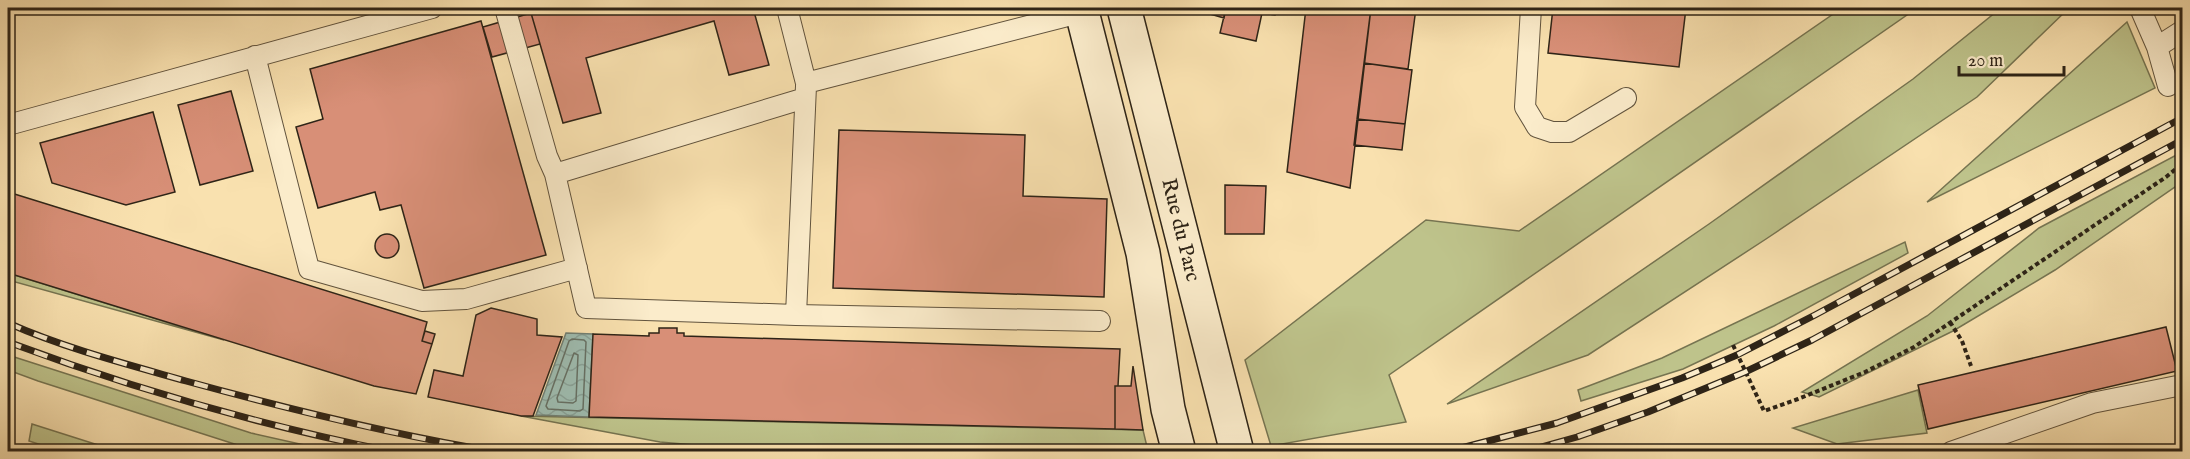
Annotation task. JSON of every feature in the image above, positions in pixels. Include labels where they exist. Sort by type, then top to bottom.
[{"type":"main road","name":"Rue du Parc","points":[[1124,8],[1237,452]]},
{"type":"main road","name":"Rue du Parc","points":[[1082,10],[1143,254],[1168,409],[1179,452]]},
{"type":"lane","points":[[8,125],[432,8]]},
{"type":"lane","points":[[505,8],[547,156],[555,174],[586,308],[1100,321]]},
{"type":"lane","points":[[787,8],[806,90],[796,315]]},
{"type":"lane","points":[[1531,8],[1525,107],[1537,127],[1552,132],[1569,132],[1626,98]]},
{"type":"lane","points":[[2139,8],[2157,46],[2168,86]]},
{"type":"lane","points":[[555,174],[806,90],[1082,10]]},
{"type":"lane","points":[[2157,46],[2182,31]]},
{"type":"lane","points":[[255,56],[309,269],[422,301],[466,299],[577,268]]},
{"type":"lane","points":[[1951,452],[2092,404],[2182,385]]},
{"type":"path","points":[[1733,345],[1764,411],[1865,372],[1914,347],[2182,164]]},
{"type":"path","points":[[1950,322],[1962,341],[1971,366]]},
{"type":"green space","points":[[1842,8],[1917,8],[1389,375],[1406,422],[1271,446],[1245,360],[1426,220],[1519,231]]},
{"type":"green space","points":[[2001,8],[2069,8],[1977,97],[1588,355],[1447,404],[1709,224],[1913,79]]},
{"type":"green space","points":[[2127,22],[2155,88],[1927,202]]},
{"type":"green space","points":[[2182,152],[2182,182],[2055,270],[1953,331],[1819,397],[1802,392],[1927,316],[2039,228]]},
{"type":"green space","points":[[1905,242],[1908,253],[1774,326],[1683,369],[1581,401],[1578,390],[1662,358]]},
{"type":"green space","points":[[8,273],[224,340],[8,280]]},
{"type":"green space","points":[[8,355],[251,433],[331,451],[258,452],[8,370]]},
{"type":"green space","points":[[1918,390],[1927,433],[1837,444],[1793,428]]},
{"type":"green space","points":[[521,416],[1143,430],[1148,451],[764,451],[660,442]]},
{"type":"green space","points":[[32,424],[117,451],[60,451],[29,441]]},
{"type":"water","points":[[566,333],[593,334],[589,417],[536,415]]},
{"type":"building","points":[[552,8],[753,8],[769,65],[729,75],[714,21],[586,58],[601,113],[563,123],[531,13]]},
{"type":"building","points":[[1204,8],[1226,8],[1224,18],[1203,12]]},
{"type":"building","points":[[1226,8],[1276,8],[1275,15],[1262,13],[1256,41],[1220,33]]},
{"type":"building","points":[[1306,8],[1371,8],[1350,188],[1287,172]]},
{"type":"building","points":[[1371,8],[1416,8],[1408,69],[1364,63]]},
{"type":"building","points":[[1553,8],[1686,8],[1679,67],[1548,53]]},
{"type":"building","points":[[531,13],[540,44],[492,57],[483,27]]},
{"type":"building","points":[[481,21],[546,255],[424,288],[401,205],[380,210],[375,192],[318,208],[296,127],[323,119],[310,69]]},
{"type":"building","points":[[1364,63],[1412,70],[1405,124],[1357,119]]},
{"type":"building","points":[[231,91],[253,171],[200,185],[178,105]]},
{"type":"building","points":[[153,112],[175,192],[126,205],[52,183],[40,143]]},
{"type":"building","points":[[1357,119],[1405,124],[1402,150],[1354,145]]},
{"type":"building","points":[[839,130],[1025,135],[1023,196],[1107,199],[1104,297],[833,288]]},
{"type":"building","points":[[1225,185],[1266,186],[1264,234],[1225,234]]},
{"type":"building","points":[[8,192],[427,322],[422,341],[432,344],[416,394],[374,386],[8,273]]},
{"type":"building","points":[[387,234],[396,237],[399,246],[396,255],[387,258],[378,255],[375,246],[378,237]]},
{"type":"building","points":[[491,308],[537,319],[537,335],[562,337],[533,416],[521,416],[428,397],[434,370],[463,376],[476,315]]},
{"type":"building","points":[[2166,327],[2177,371],[1928,429],[1918,385]]},
{"type":"building","points":[[659,328],[677,328],[677,333],[684,333],[684,336],[1120,349],[1118,386],[1115,386],[1115,429],[589,417],[593,334],[649,336],[649,333],[659,333]]},
{"type":"building","points":[[425,331],[435,334],[432,344],[422,341]]},
{"type":"building","points":[[1133,366],[1143,430],[1115,429],[1115,386],[1131,386]]},
{"type":"railway","points":[[1446,452],[1557,423],[1682,378],[1737,355],[2182,118]]},
{"type":"railway","points":[[1524,452],[1577,437],[1648,412],[1745,372],[1812,340],[2182,140]]},
{"type":"railway","points":[[8,323],[96,355],[224,391],[380,429],[498,452]]},
{"type":"railway","points":[[8,342],[102,375],[247,418],[394,452]]}]
